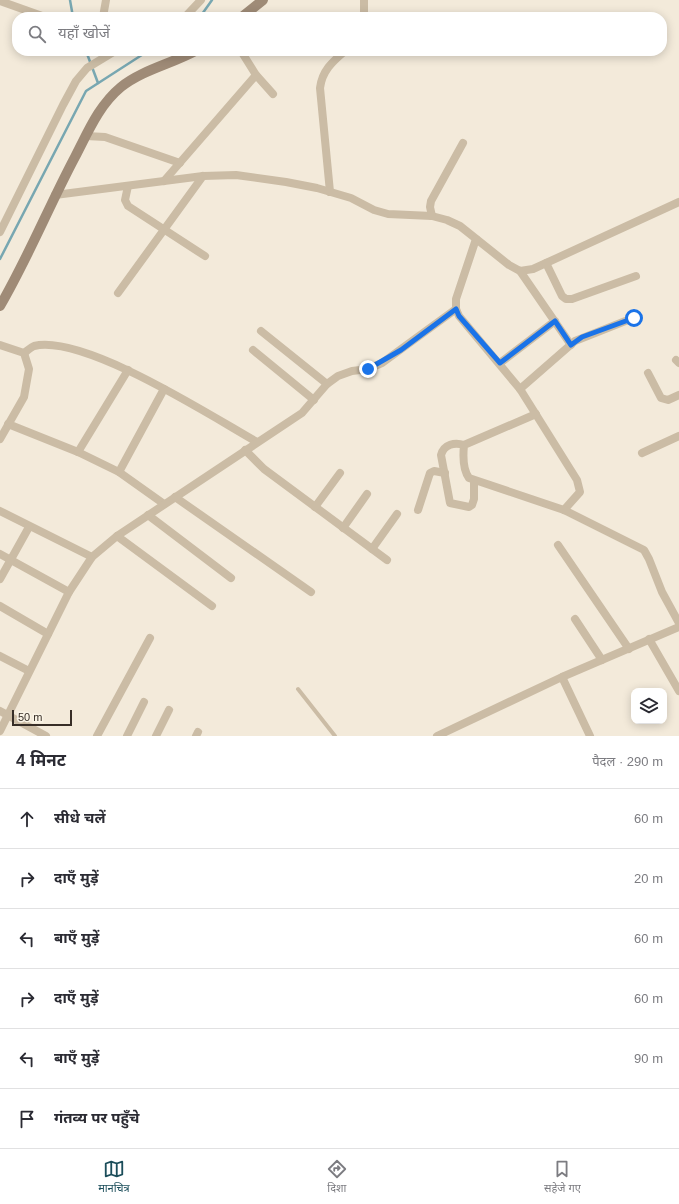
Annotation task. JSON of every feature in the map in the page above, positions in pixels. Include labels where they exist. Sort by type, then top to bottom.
[{"type":"street","points":[[104,12],[106,0]]},
{"type":"street","points":[[190,12],[201,0]]},
{"type":"street","points":[[248,12],[263,0]]},
{"type":"street","points":[[364,0],[364,12]]},
{"type":"street","points":[[6,1],[33,12]]},
{"type":"street","points":[[0,232],[76,81],[87,68],[107,56]]},
{"type":"street","points":[[0,306],[20,271],[55,195],[103,104],[122,86],[184,56]]},
{"type":"street","points":[[244,56],[256,75],[273,94]]},
{"type":"street","points":[[330,192],[320,88],[321,77],[332,62],[339,56]]},
{"type":"street","points":[[164,181],[256,75]]},
{"type":"street","points":[[86,136],[105,137],[180,163]]},
{"type":"street","points":[[432,216],[430,207],[431,201],[463,143]]},
{"type":"street","points":[[55,195],[203,176],[236,175],[286,182],[330,192],[351,198],[374,210],[388,214],[432,216],[460,226],[509,265],[520,271],[571,345]]},
{"type":"street","points":[[118,293],[203,176]]},
{"type":"street","points":[[128,186],[125,200],[128,206],[205,256]]},
{"type":"street","points":[[520,271],[533,269],[679,202]]},
{"type":"street","points":[[476,238],[456,299],[456,309],[459,316],[500,363],[521,391],[580,485],[580,492],[577,498],[564,510]]},
{"type":"street","points":[[546,263],[562,296],[566,299],[572,299],[636,276]]},
{"type":"street","points":[[0,731],[4,713],[29,671],[69,592],[92,557],[117,536],[302,413],[328,384],[338,376],[352,371],[368,369],[382,363],[456,309]]},
{"type":"street","points":[[521,391],[571,345],[582,337],[634,318]]},
{"type":"street","points":[[500,363],[555,321]]},
{"type":"street","points":[[261,331],[328,384]]},
{"type":"street","points":[[0,345],[24,353]]},
{"type":"street","points":[[24,353],[33,346],[44,345],[104,359],[164,389],[257,442]]},
{"type":"street","points":[[253,350],[314,400]]},
{"type":"street","points":[[0,439],[24,397],[30,370],[24,353]]},
{"type":"street","points":[[78,452],[128,370]]},
{"type":"street","points":[[648,373],[661,398],[668,400],[679,395]]},
{"type":"street","points":[[119,472],[164,389]]},
{"type":"street","points":[[474,482],[474,499],[472,505],[469,507],[453,505],[448,500],[441,454],[442,450],[446,446],[456,443],[464,445],[536,414]]},
{"type":"street","points":[[8,424],[78,452],[119,472],[164,504]]},
{"type":"street","points":[[642,453],[679,436]]},
{"type":"street","points":[[464,445],[466,475],[474,482],[564,510],[644,550],[662,592],[679,623]]},
{"type":"street","points":[[245,450],[264,469],[387,560]]},
{"type":"street","points":[[418,510],[430,473],[434,471],[445,473]]},
{"type":"street","points":[[315,507],[340,473]]},
{"type":"street","points":[[343,528],[366,494]]},
{"type":"street","points":[[175,497],[311,592]]},
{"type":"street","points":[[0,511],[29,527],[92,557]]},
{"type":"street","points":[[372,549],[397,514]]},
{"type":"street","points":[[148,515],[231,578]]},
{"type":"street","points":[[0,579],[29,527]]},
{"type":"street","points":[[117,536],[212,606]]},
{"type":"street","points":[[558,545],[629,649]]},
{"type":"street","points":[[0,554],[69,592]]},
{"type":"street","points":[[0,606],[48,634]]},
{"type":"street","points":[[574,619],[602,660]]},
{"type":"street","points":[[437,736],[562,677],[679,626]]},
{"type":"street","points":[[97,736],[150,638]]},
{"type":"street","points":[[649,640],[679,691]]},
{"type":"street","points":[[0,656],[29,671]]},
{"type":"street","points":[[562,677],[590,736]]},
{"type":"street","points":[[127,736],[144,702]]},
{"type":"street","points":[[156,736],[169,710]]},
{"type":"street","points":[[4,713],[46,736]]},
{"type":"lane","points":[[298,689],[335,736]]},
{"type":"waterway","points":[[70,0],[72,12]]},
{"type":"waterway","points":[[204,12],[212,0]]},
{"type":"waterway","points":[[88,56],[98,83]]},
{"type":"waterway","points":[[0,259],[86,91],[140,56]]},
{"type":"route","points":[[368,369],[382,363],[456,309],[459,316],[500,363],[555,321],[571,345],[582,337],[634,318]]}]
